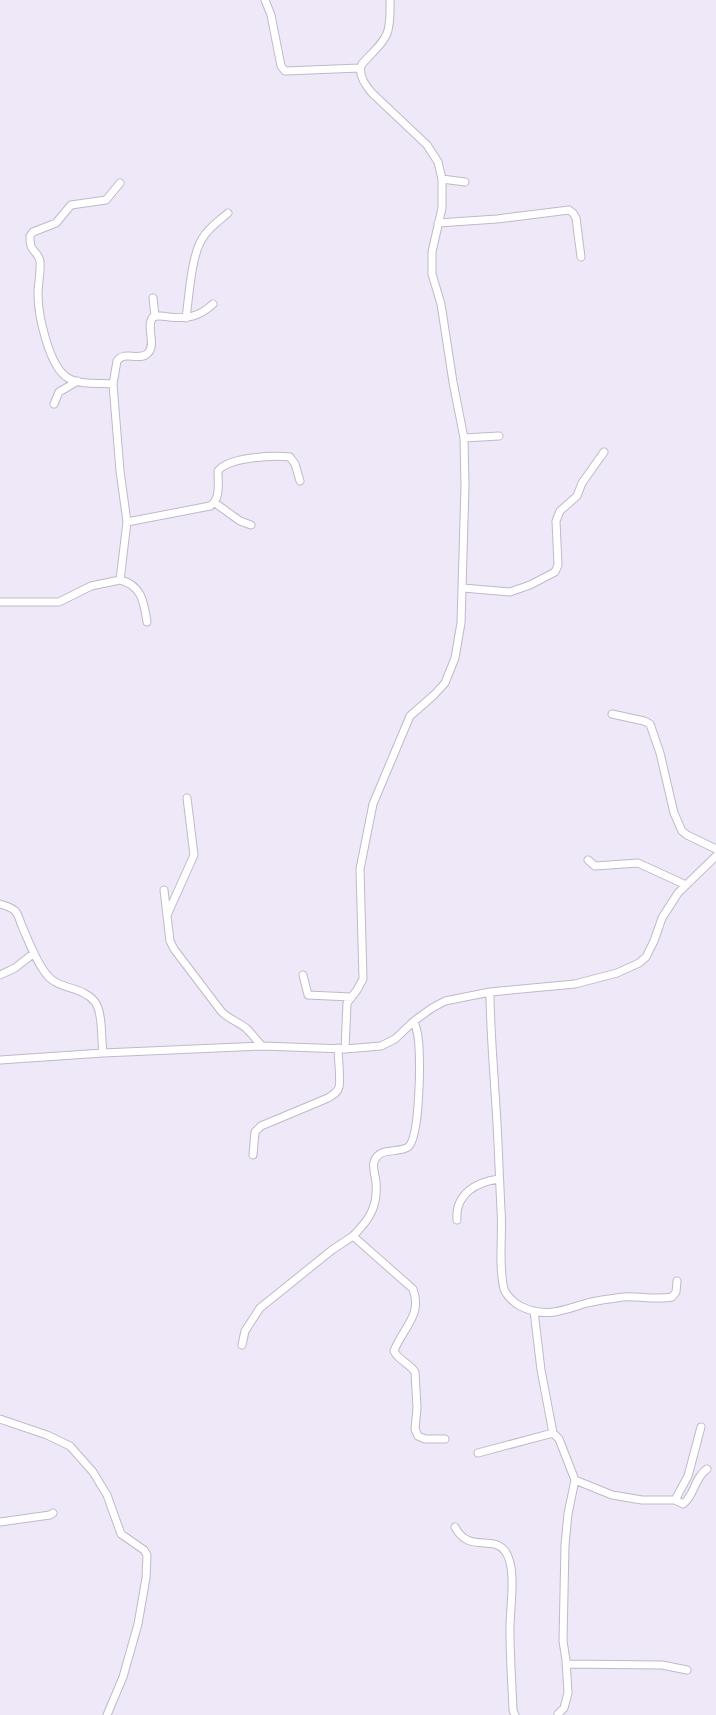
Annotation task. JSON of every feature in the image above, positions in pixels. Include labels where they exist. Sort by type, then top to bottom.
[{"type":"street","points":[[265,0],[271,14],[281,66],[285,71],[360,68]]},
{"type":"street","points":[[253,1155],[255,1132],[261,1126],[328,1098],[336,1093],[339,1088],[341,1049],[346,1006],[363,979],[360,869],[373,804],[410,716],[445,683],[455,658],[459,640],[463,588],[465,486],[464,438],[440,304],[433,280],[432,252],[442,208],[442,179],[438,162],[427,145],[372,93],[366,86],[360,74],[362,64],[382,44],[388,34],[390,27],[390,0]]},
{"type":"street","points":[[442,179],[466,182]]},
{"type":"street","points":[[113,384],[69,379],[62,374],[56,364],[47,342],[39,306],[40,262],[37,253],[32,247],[30,236],[33,232],[56,223],[71,204],[106,200],[120,183]]},
{"type":"street","points":[[438,223],[498,219],[569,210],[576,218],[581,257]]},
{"type":"street","points":[[186,318],[199,246],[209,229],[228,213]]},
{"type":"street","points":[[153,298],[155,316]]},
{"type":"street","points":[[120,580],[127,522],[120,471],[113,384],[118,358],[123,356],[143,356],[149,352],[151,348],[150,323],[151,319],[155,316],[186,318],[200,314],[213,304]]},
{"type":"street","points":[[54,404],[59,392],[78,381]]},
{"type":"street","points":[[464,438],[499,436]]},
{"type":"street","points":[[463,588],[510,592],[525,587],[555,572],[558,565],[556,521],[558,515],[563,507],[577,496],[582,483],[604,452]]},
{"type":"street","points":[[127,522],[210,506],[214,503],[217,497],[218,472],[224,466],[238,462],[272,456],[290,457],[295,464],[300,482]]},
{"type":"street","points":[[214,503],[240,521],[251,525]]},
{"type":"street","points":[[0,602],[59,602],[91,586],[120,580],[130,582],[137,590],[144,602],[147,622]]},
{"type":"street","points":[[612,714],[638,719],[650,724],[660,753],[674,812],[682,830],[687,835],[716,849]]},
{"type":"street","points":[[168,914],[194,855],[187,798]]},
{"type":"street","points":[[0,1060],[103,1053],[262,1046],[341,1049],[374,1047],[389,1043],[414,1021],[445,1001],[490,992],[575,984],[617,973],[639,964],[646,957],[662,918],[678,892],[716,856]]},
{"type":"street","points":[[588,860],[595,866],[638,863],[686,885]]},
{"type":"street","points":[[164,890],[170,941],[174,949],[221,1011],[247,1030],[262,1046]]},
{"type":"street","points":[[0,904],[10,907],[16,913],[33,955],[47,975],[53,980],[88,995],[95,1002],[100,1016],[103,1053]]},
{"type":"street","points":[[0,975],[22,964],[33,955]]},
{"type":"street","points":[[302,975],[308,995],[351,997]]},
{"type":"street","points":[[490,992],[490,1029],[494,1068],[504,1291],[520,1306],[534,1311],[552,1313],[570,1310],[602,1300],[626,1297],[659,1299],[672,1298],[676,1292],[676,1281]]},
{"type":"street","points":[[242,1345],[245,1331],[260,1308],[332,1250],[353,1236],[369,1218],[375,1208],[376,1184],[373,1164],[376,1157],[382,1152],[408,1147],[412,1142],[415,1131],[419,1054],[414,1021]]},
{"type":"street","points":[[457,1220],[459,1204],[468,1190],[484,1182],[499,1179]]},
{"type":"street","points":[[353,1236],[413,1289],[417,1298],[416,1308],[406,1332],[394,1351],[396,1356],[412,1367],[415,1372],[417,1408],[415,1429],[418,1436],[425,1438],[445,1439]]},
{"type":"street","points":[[534,1311],[541,1370],[553,1433],[559,1439],[575,1480],[568,1514],[566,1545],[563,1641],[568,1693],[564,1708],[558,1715]]},
{"type":"street","points":[[0,1419],[47,1435],[70,1446],[93,1472],[103,1489],[121,1534],[144,1550],[147,1556],[146,1578],[138,1624],[123,1677],[107,1715]]},
{"type":"street","points":[[674,1500],[688,1476],[701,1427]]},
{"type":"street","points":[[478,1453],[553,1433]]},
{"type":"street","points":[[575,1480],[612,1495],[642,1500],[674,1500],[680,1504],[685,1503],[693,1491],[697,1478],[707,1468]]},
{"type":"street","points":[[0,1522],[50,1515],[53,1513]]},
{"type":"street","points":[[455,1527],[460,1536],[468,1542],[502,1548],[508,1558],[512,1578],[510,1632],[513,1710],[515,1715]]},
{"type":"street","points":[[566,1664],[662,1665],[688,1670]]}]
